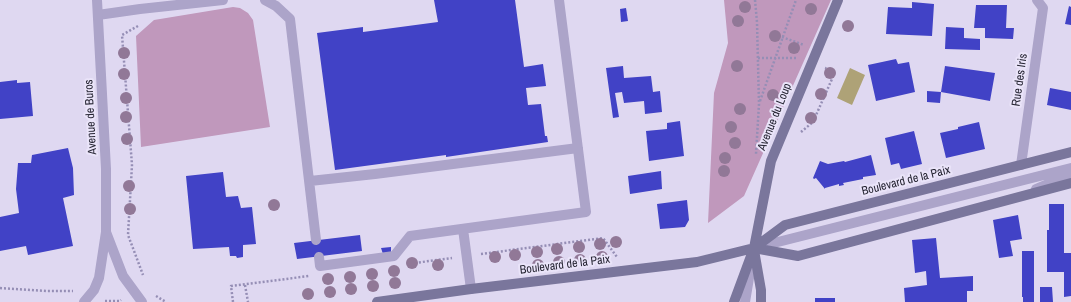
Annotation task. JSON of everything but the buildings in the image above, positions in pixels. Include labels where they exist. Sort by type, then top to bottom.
[{"type":"main road","name":"Avenue du Loup","points":[[734,302],[754,248],[772,160],[838,0]]},
{"type":"main road","name":"Boulevard de la Paix","points":[[377,302],[471,289],[697,262],[754,248],[785,225],[1071,152]]},
{"type":"main road","name":"Boulevard de la Paix","points":[[754,248],[798,256],[1071,183]]},
{"type":"main road","name":"Avenue du Loup","points":[[754,248],[761,290],[761,302]]},
{"type":"street","name":"Avenue de Buros","points":[[84,302],[94,290],[99,278],[106,232],[106,169],[97,0]]},
{"type":"street","points":[[98,15],[223,0]]},
{"type":"street","points":[[265,0],[276,6],[290,19],[316,240]]},
{"type":"street","points":[[319,256],[320,266],[394,256],[410,236],[586,212],[559,0]]},
{"type":"street","name":"Rue des Iris","points":[[1021,165],[1043,8],[1037,0]]},
{"type":"street","points":[[310,181],[578,148]]},
{"type":"street","points":[[745,302],[754,248],[1071,168]]},
{"type":"street","points":[[1016,198],[1071,174]]},
{"type":"street","points":[[463,229],[471,289]]},
{"type":"street","name":"Avenue de Buros","points":[[106,232],[123,276],[142,302]]},
{"type":"path","points":[[755,0],[759,104],[756,157]]},
{"type":"path","points":[[759,104],[796,0]]},
{"type":"path","points":[[140,10],[138,25],[122,35],[132,165],[128,235],[143,275]]},
{"type":"path","points":[[782,37],[817,50]]},
{"type":"path","points":[[405,264],[604,238],[627,270]]},
{"type":"path","points":[[233,302],[231,286],[314,276]]},
{"type":"path","points":[[245,285],[248,302]]},
{"type":"shaded area","points":[[724,0],[831,0],[744,196],[708,223],[714,93],[728,43]]},
{"type":"shaded area","points":[[233,7],[240,8],[248,13],[253,20],[270,127],[141,147],[136,36],[154,20]]},
{"type":"shaded area","points":[[850,68],[865,75],[852,105],[837,98]]}]
